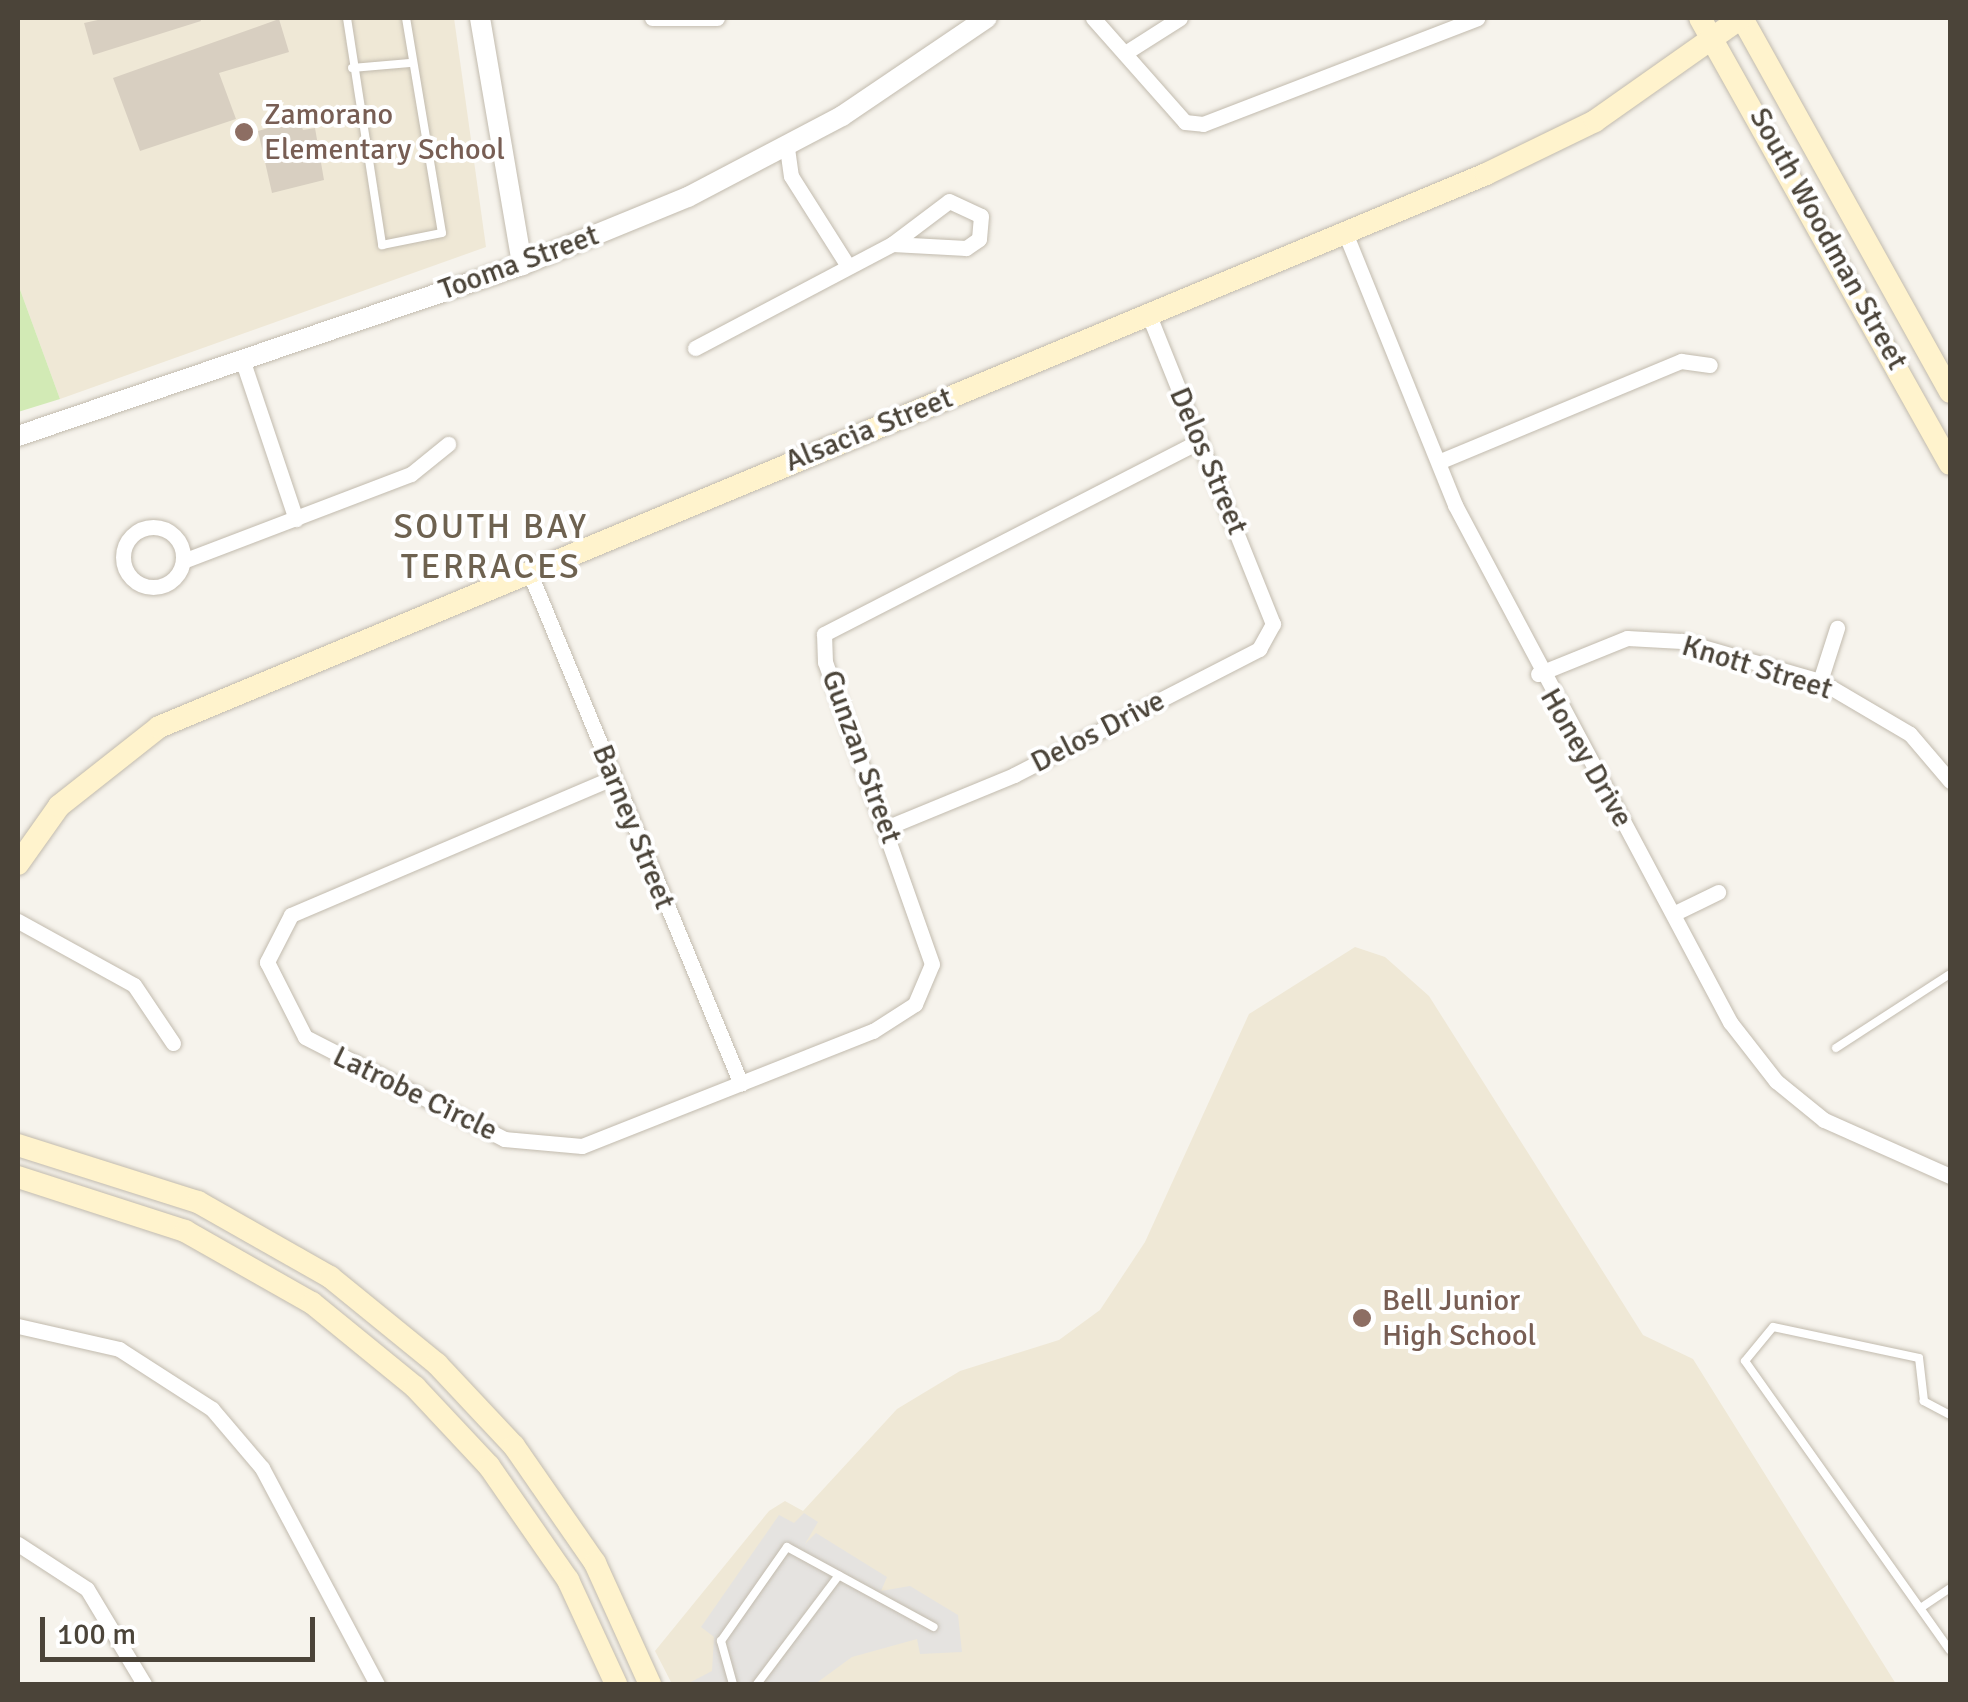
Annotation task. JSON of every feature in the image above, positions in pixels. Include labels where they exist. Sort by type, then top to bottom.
[{"type":"main road","name":"Alsacia Street","points":[[18,864],[59,806],[159,727],[528,570],[1346,235],[1595,121],[1706,27],[1742,18]]},
{"type":"main road","name":"South Woodman Street","points":[[1742,18],[1950,392]]},
{"type":"main road","name":"South Woodman Street","points":[[1706,27],[1950,464]]},
{"type":"main road","points":[[18,1145],[198,1202],[330,1278],[437,1364],[514,1446],[595,1563],[650,1684]]},
{"type":"main road","points":[[18,1177],[185,1230],[312,1303],[415,1387],[489,1466],[594,1632],[616,1684]]},
{"type":"main road","points":[[594,1632],[618,1644],[635,1684]]},
{"type":"street","points":[[480,18],[522,264]]},
{"type":"street","points":[[652,18],[718,18]]},
{"type":"street","name":"Tooma Street","points":[[18,436],[522,264],[787,148],[987,18]]},
{"type":"street","points":[[1093,18],[1185,122],[1218,122],[1477,18]]},
{"type":"street","points":[[1125,54],[1180,18]]},
{"type":"street","points":[[787,148],[791,176],[846,263]]},
{"type":"street","points":[[695,348],[846,263],[892,244],[949,202],[965,201],[981,216],[966,248],[892,244]]},
{"type":"street","name":"Honey Drive","points":[[1346,235],[1444,460],[1456,505],[1538,674],[1675,914],[1730,1022],[1776,1082],[1824,1120],[1950,1176]]},
{"type":"street","name":"Delos Street","points":[[1150,318],[1268,604]]},
{"type":"street","points":[[242,359],[296,519]]},
{"type":"street","points":[[1444,460],[1681,360],[1710,365]]},
{"type":"street","name":"Gunzan Street","points":[[873,1031],[926,992],[932,964],[888,827],[825,662],[824,634],[1200,441]]},
{"type":"street","points":[[182,561],[411,474],[448,444]]},
{"type":"street","name":"Barney Street","points":[[528,570],[740,1084]]},
{"type":"street","name":"Delos Drive","points":[[888,827],[1014,775],[1259,649],[1273,624],[1268,604]]},
{"type":"street","points":[[1820,681],[1837,628]]},
{"type":"street","name":"Knott Street","points":[[1538,674],[1626,638],[1682,640],[1820,681],[1910,734],[1950,781]]},
{"type":"street","name":"Latrobe Circle","points":[[612,778],[291,915],[266,962],[305,1037],[504,1140],[582,1146],[873,1031]]},
{"type":"street","points":[[1675,914],[1718,892]]},
{"type":"street","points":[[18,922],[134,985],[173,1043]]},
{"type":"street","points":[[18,1326],[119,1350],[212,1409],[262,1468],[377,1684]]},
{"type":"street","points":[[18,1544],[98,1602],[144,1684]]},
{"type":"lane","points":[[347,18],[382,245],[442,233],[410,63],[406,18]]},
{"type":"lane","points":[[352,68],[410,63]]},
{"type":"lane","points":[[1836,1048],[1950,974]]},
{"type":"lane","points":[[1950,1415],[1924,1401],[1919,1358],[1773,1327],[1745,1361],[1950,1650]]},
{"type":"lane","points":[[733,1684],[721,1641],[788,1547],[934,1626]]},
{"type":"lane","points":[[757,1684],[839,1575]]},
{"type":"lane","points":[[1922,1607],[1950,1588]]},
{"type":"shaded area","name":"Zamorano Elementary School","points":[[18,18],[454,18],[486,247],[60,399],[18,284]]},
{"type":"shaded area","name":"Bell Junior High School","points":[[1355,947],[1385,957],[1429,996],[1643,1335],[1693,1359],[1896,1684],[672,1684],[655,1651],[769,1511],[785,1501],[803,1511],[897,1409],[960,1371],[1059,1340],[1100,1310],[1145,1242],[1249,1014]]},
{"type":"shaded area","points":[[804,1513],[818,1522],[805,1544],[816,1533],[887,1577],[881,1591],[910,1586],[958,1615],[962,1652],[920,1654],[917,1639],[852,1657],[815,1684],[687,1684],[712,1671],[714,1637],[701,1627],[779,1515],[794,1523]]},
{"type":"green space","points":[[18,284],[60,399],[18,412]]},
{"type":"building","points":[[107,18],[201,21],[93,55],[84,23]]},
{"type":"building","points":[[279,19],[289,52],[219,73],[236,119],[140,151],[113,78]]},
{"type":"building","points":[[299,119],[303,130],[315,128],[324,180],[272,193],[258,131]]},
{"type":"place","name":"Zamorano Elementary School","points":[[244,132]]},
{"type":"place","name":"Bell Junior High School","points":[[1362,1318]]},
{"type":"district","name":"SOUTH BAY TERRACES","points":[[491,547]]}]
